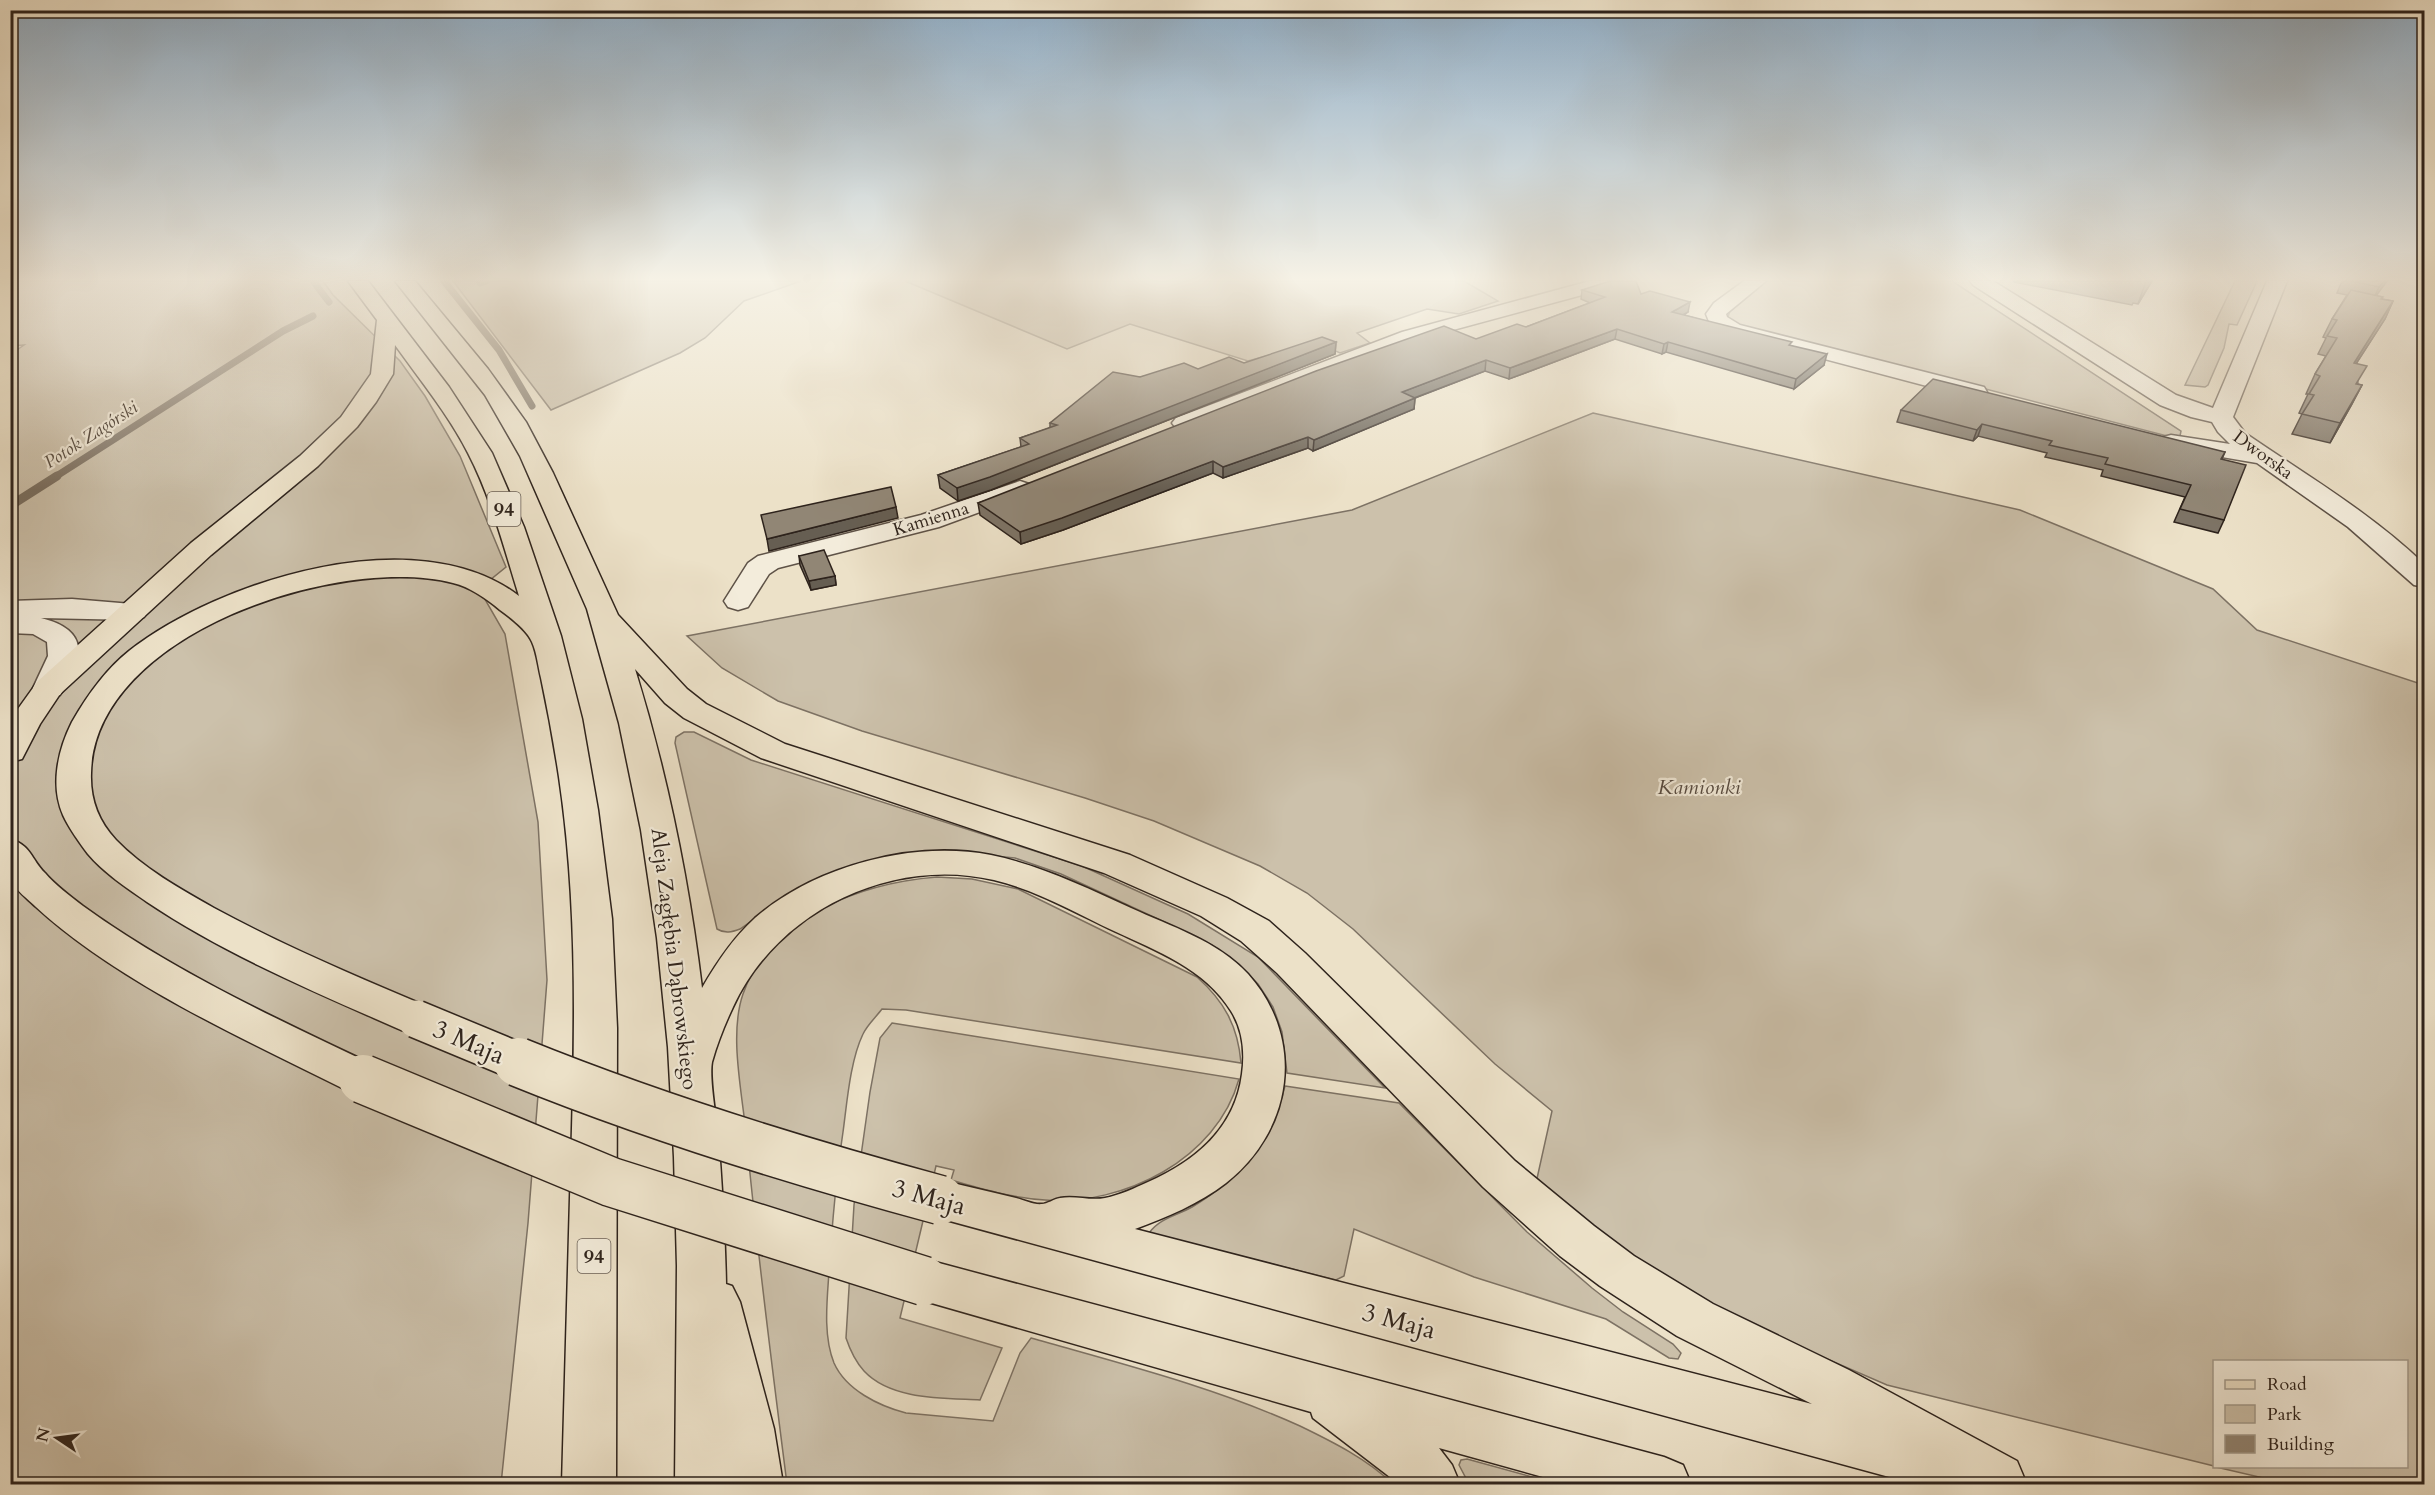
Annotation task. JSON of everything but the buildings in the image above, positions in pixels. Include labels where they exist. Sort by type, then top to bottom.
[{"type":"main road","points":[[10,752],[24,724],[48,688],[205,546],[309,461],[349,422],[371,394],[382,374],[384,351]]},
{"type":"main road","name":"94","points":[[410,351],[441,392],[480,453],[511,527],[546,636],[566,719],[581,810],[593,919],[596,1028],[596,1162],[589,1485]]},
{"type":"main road","name":"Aleja Zagłębia Dąbrowskiego","points":[[462,351],[504,407],[546,482],[604,617],[646,763],[674,919],[690,1069],[700,1242],[704,1378],[702,1485]]},
{"type":"main road","points":[[140,657],[176,633],[241,601],[317,577],[377,567],[417,568],[470,579],[495,592],[527,616],[546,636]]},
{"type":"main road","points":[[134,611],[148,613],[161,622],[162,626],[161,632],[140,657]]},
{"type":"main road","points":[[604,617],[660,680],[695,711],[773,751],[1117,864],[1214,907],[1255,931],[1291,963],[1499,1174],[1577,1241],[1617,1271],[1695,1320],[1759,1353],[1832,1386],[2006,1482]]},
{"type":"main road","name":"3 Maja","points":[[140,657],[109,687],[83,729],[72,778],[81,817],[93,834],[128,870],[191,913],[340,986],[510,1060],[667,1119],[809,1164],[2006,1482]]},
{"type":"main road","points":[[10,851],[29,880],[59,907],[131,957],[270,1033],[363,1079],[611,1182],[924,1281],[1664,1485]]},
{"type":"main road","points":[[690,1069],[698,1040],[711,1010],[751,946],[768,928],[799,904],[826,890],[897,868],[943,864],[965,865],[1026,877],[1053,886],[1182,948],[1230,980],[1259,1024],[1265,1049],[1259,1100],[1249,1124],[1232,1151],[1204,1175],[1179,1189],[1113,1216],[1104,1218],[1017,1218]]},
{"type":"main road","points":[[700,1242],[747,1429],[756,1485]]},
{"type":"main road","points":[[1319,1389],[1417,1464],[1433,1485]]},
{"type":"street","points":[[1168,429],[1371,351]]},
{"type":"street","points":[[1816,351],[1991,396]]},
{"type":"street","points":[[2090,351],[2168,400],[2199,412],[2221,417]]},
{"type":"street","name":"Dworska","points":[[2248,351],[2221,417],[2226,427],[2237,438],[2370,531],[2424,579]]},
{"type":"street","points":[[2148,436],[2264,457]]},
{"type":"street","name":"Kamienna","points":[[738,600],[758,568],[768,562],[930,522],[1043,480]]},
{"type":"street","points":[[10,610],[72,608],[134,611]]},
{"type":"street","points":[[10,624],[39,626],[62,638],[63,656],[48,688]]},
{"type":"green space","points":[[16,351],[390,351],[400,361],[425,396],[460,456],[506,567],[479,589],[505,634],[538,822],[547,980],[528,1223],[501,1484],[11,1484],[10,355]]},
{"type":"green space","points":[[506,351],[684,351],[680,353],[551,410]]},
{"type":"green space","points":[[1215,351],[1285,351],[1248,361]]},
{"type":"green space","points":[[1837,351],[2059,351],[2181,431],[2180,436],[2167,436]]},
{"type":"green space","points":[[2201,351],[2223,351],[2208,385],[2205,387],[2185,385]]},
{"type":"green space","name":"Kamionki","points":[[1593,413],[2020,510],[2213,589],[2257,630],[2424,685],[2424,1484],[2289,1484],[2220,1468],[2408,1468],[2408,1360],[2213,1360],[2213,1466],[1887,1385],[1693,1301],[1536,1183],[1552,1111],[1495,1064],[1353,929],[1307,893],[1260,866],[1154,821],[862,731],[778,701],[722,668],[687,636],[1352,510]]},
{"type":"green space","points":[[684,732],[694,732],[751,760],[1082,866],[1188,914],[1258,957],[1385,1088],[1287,1073],[1282,1032],[1273,1007],[1258,984],[1239,966],[1212,945],[1061,874],[1015,858],[952,852],[858,864],[821,877],[798,889],[740,929],[720,931],[717,929],[675,743],[676,737]]},
{"type":"green space","points":[[937,877],[972,879],[1018,889],[1197,977],[1215,995],[1228,1015],[1237,1037],[1241,1063],[906,1010],[882,1009],[865,1031],[855,1057],[838,1167],[831,1237],[827,1318],[828,1341],[839,1373],[864,1396],[896,1410],[906,1413],[993,1421],[1020,1353],[1031,1338],[1167,1377],[1267,1412],[1325,1438],[1372,1467],[1393,1484],[787,1484],[740,1082],[737,1045],[739,1010],[743,994],[756,967],[774,944],[796,924],[822,908],[850,896],[879,887]]},
{"type":"green space","points":[[892,1023],[1239,1079],[1228,1107],[1211,1132],[1189,1154],[1163,1172],[1106,1195],[1075,1200],[1021,1197],[951,1180],[954,1170],[936,1166],[900,1318],[1002,1348],[980,1400],[918,1396],[888,1387],[864,1371],[853,1355],[846,1338],[854,1205],[870,1092],[880,1038]]},
{"type":"green space","points":[[1285,1086],[1399,1103],[1527,1232],[1623,1312],[1673,1344],[1681,1353],[1678,1359],[1669,1358],[1606,1319],[1474,1277],[1354,1229],[1344,1276],[1336,1280],[1149,1233],[1163,1221],[1210,1195],[1240,1170],[1263,1141],[1272,1124]]},
{"type":"green space","points":[[1467,1459],[1558,1484],[1469,1484],[1459,1465],[1461,1460]]},
{"type":"waterway","name":"Potok Zagórski","points":[[55,477],[252,351]]},
{"type":"waterway","points":[[499,351],[532,406]]},
{"type":"waterway","name":"Potok Zagórski","points":[[10,506],[57,476]]}]
